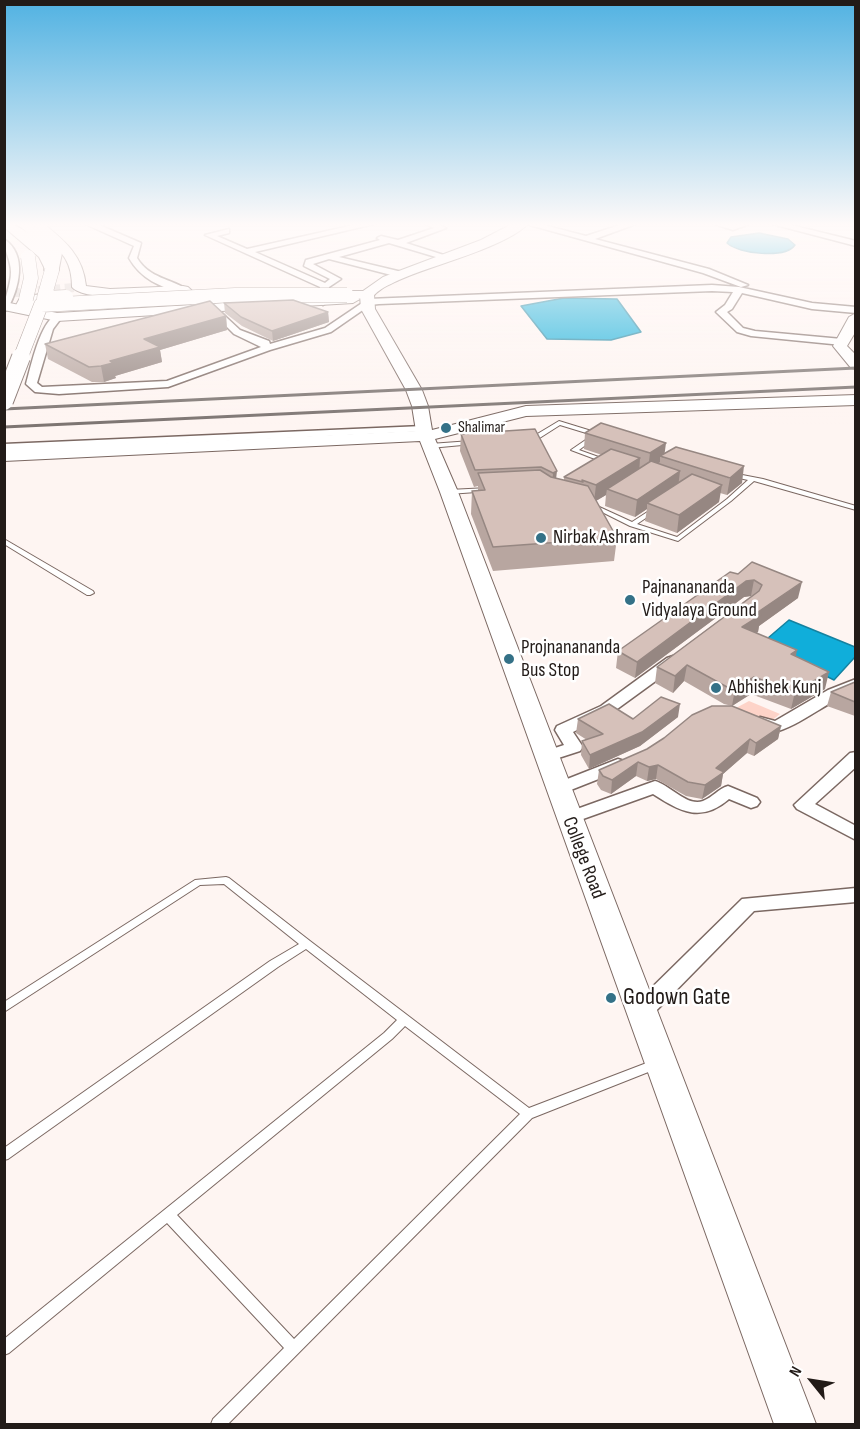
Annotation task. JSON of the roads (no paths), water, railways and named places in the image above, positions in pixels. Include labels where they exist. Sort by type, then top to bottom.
[{"type":"main road","points":[[15,325],[13,304],[24,291]]},
{"type":"main road","points":[[4,401],[46,291]]},
{"type":"main road","points":[[68,291],[88,296]]},
{"type":"main road","points":[[42,302],[88,296],[215,291]]},
{"type":"main road","points":[[258,291],[347,293],[368,297],[377,291]]},
{"type":"main road","points":[[13,304],[347,293]]},
{"type":"street","points":[[94,291],[110,293],[166,291]]},
{"type":"street","points":[[184,291],[237,332],[265,343],[266,348]]},
{"type":"street","points":[[322,302],[324,291]]},
{"type":"street","points":[[13,304],[57,317],[322,302],[368,297],[630,291]]},
{"type":"street","points":[[739,291],[729,307],[721,312],[740,330],[754,334],[842,342]]},
{"type":"street","points":[[742,291],[812,306],[855,310]]},
{"type":"street","points":[[758,291],[778,298]]},
{"type":"street","points":[[57,317],[48,329],[31,384],[39,390],[59,391],[168,384],[266,348],[328,330],[368,297]]},
{"type":"street","name":"College Road","points":[[368,297],[368,309],[414,390],[420,405],[426,437],[795,1425]]},
{"type":"street","points":[[855,317],[840,346],[855,365]]},
{"type":"street","points":[[5,451],[426,437],[526,411],[855,400]]},
{"type":"street","points":[[5,451],[426,437]]},
{"type":"street","points":[[546,757],[574,747],[563,730],[607,710],[685,651]]},
{"type":"street","points":[[744,715],[772,728],[784,724],[837,691],[851,688],[855,684]]},
{"type":"street","points":[[558,789],[593,777],[629,760]]},
{"type":"street","points":[[852,766],[804,806],[855,834]]},
{"type":"street","points":[[569,818],[655,787],[691,808],[700,809],[711,805],[728,792],[750,802]]},
{"type":"street","points":[[641,1012],[748,904],[855,896]]},
{"type":"lane","points":[[526,439],[536,438],[559,423],[608,438]]},
{"type":"lane","points":[[597,435],[574,450],[616,464]]},
{"type":"lane","points":[[426,437],[484,442]]},
{"type":"lane","points":[[596,467],[605,461]]},
{"type":"lane","points":[[723,474],[753,478],[855,508]]},
{"type":"lane","points":[[585,504],[632,525],[678,539],[729,500],[753,478]]},
{"type":"lane","points":[[448,492],[495,490]]},
{"type":"lane","points":[[719,497],[729,500]]},
{"type":"lane","points":[[595,507],[604,502]]},
{"type":"lane","points":[[632,525],[660,506]]},
{"type":"lane","points":[[4,541],[90,593]]},
{"type":"lane","points":[[4,1008],[198,882],[226,880],[528,1114]]},
{"type":"lane","points":[[4,1155],[274,964],[306,944]]},
{"type":"lane","points":[[4,1348],[388,1036],[404,1020]]},
{"type":"lane","points":[[218,1425],[528,1114],[660,1063]]},
{"type":"lane","points":[[168,1215],[294,1349]]},
{"type":"water","points":[[564,298],[617,299],[641,332],[611,340],[547,339],[521,306]]},
{"type":"water","points":[[789,620],[855,647],[855,657],[834,680],[761,644]]},
{"type":"tunnel","points":[[11,293],[37,291]]},
{"type":"railway","points":[[4,409],[856,368]]},
{"type":"railway","points":[[4,427],[856,387]]},
{"type":"place","name":"Shalimar","points":[[446,428]]},
{"type":"place","name":"Nirbak Ashram","points":[[541,538]]},
{"type":"place","name":"Pajnanananda Vidyalaya Ground","points":[[630,600]]},
{"type":"place","name":"Projnanananda Bus Stop","points":[[509,659]]},
{"type":"place","name":"Abhishek Kunj","points":[[716,688]]},
{"type":"place","name":"Godown Gate","points":[[611,998]]}]
